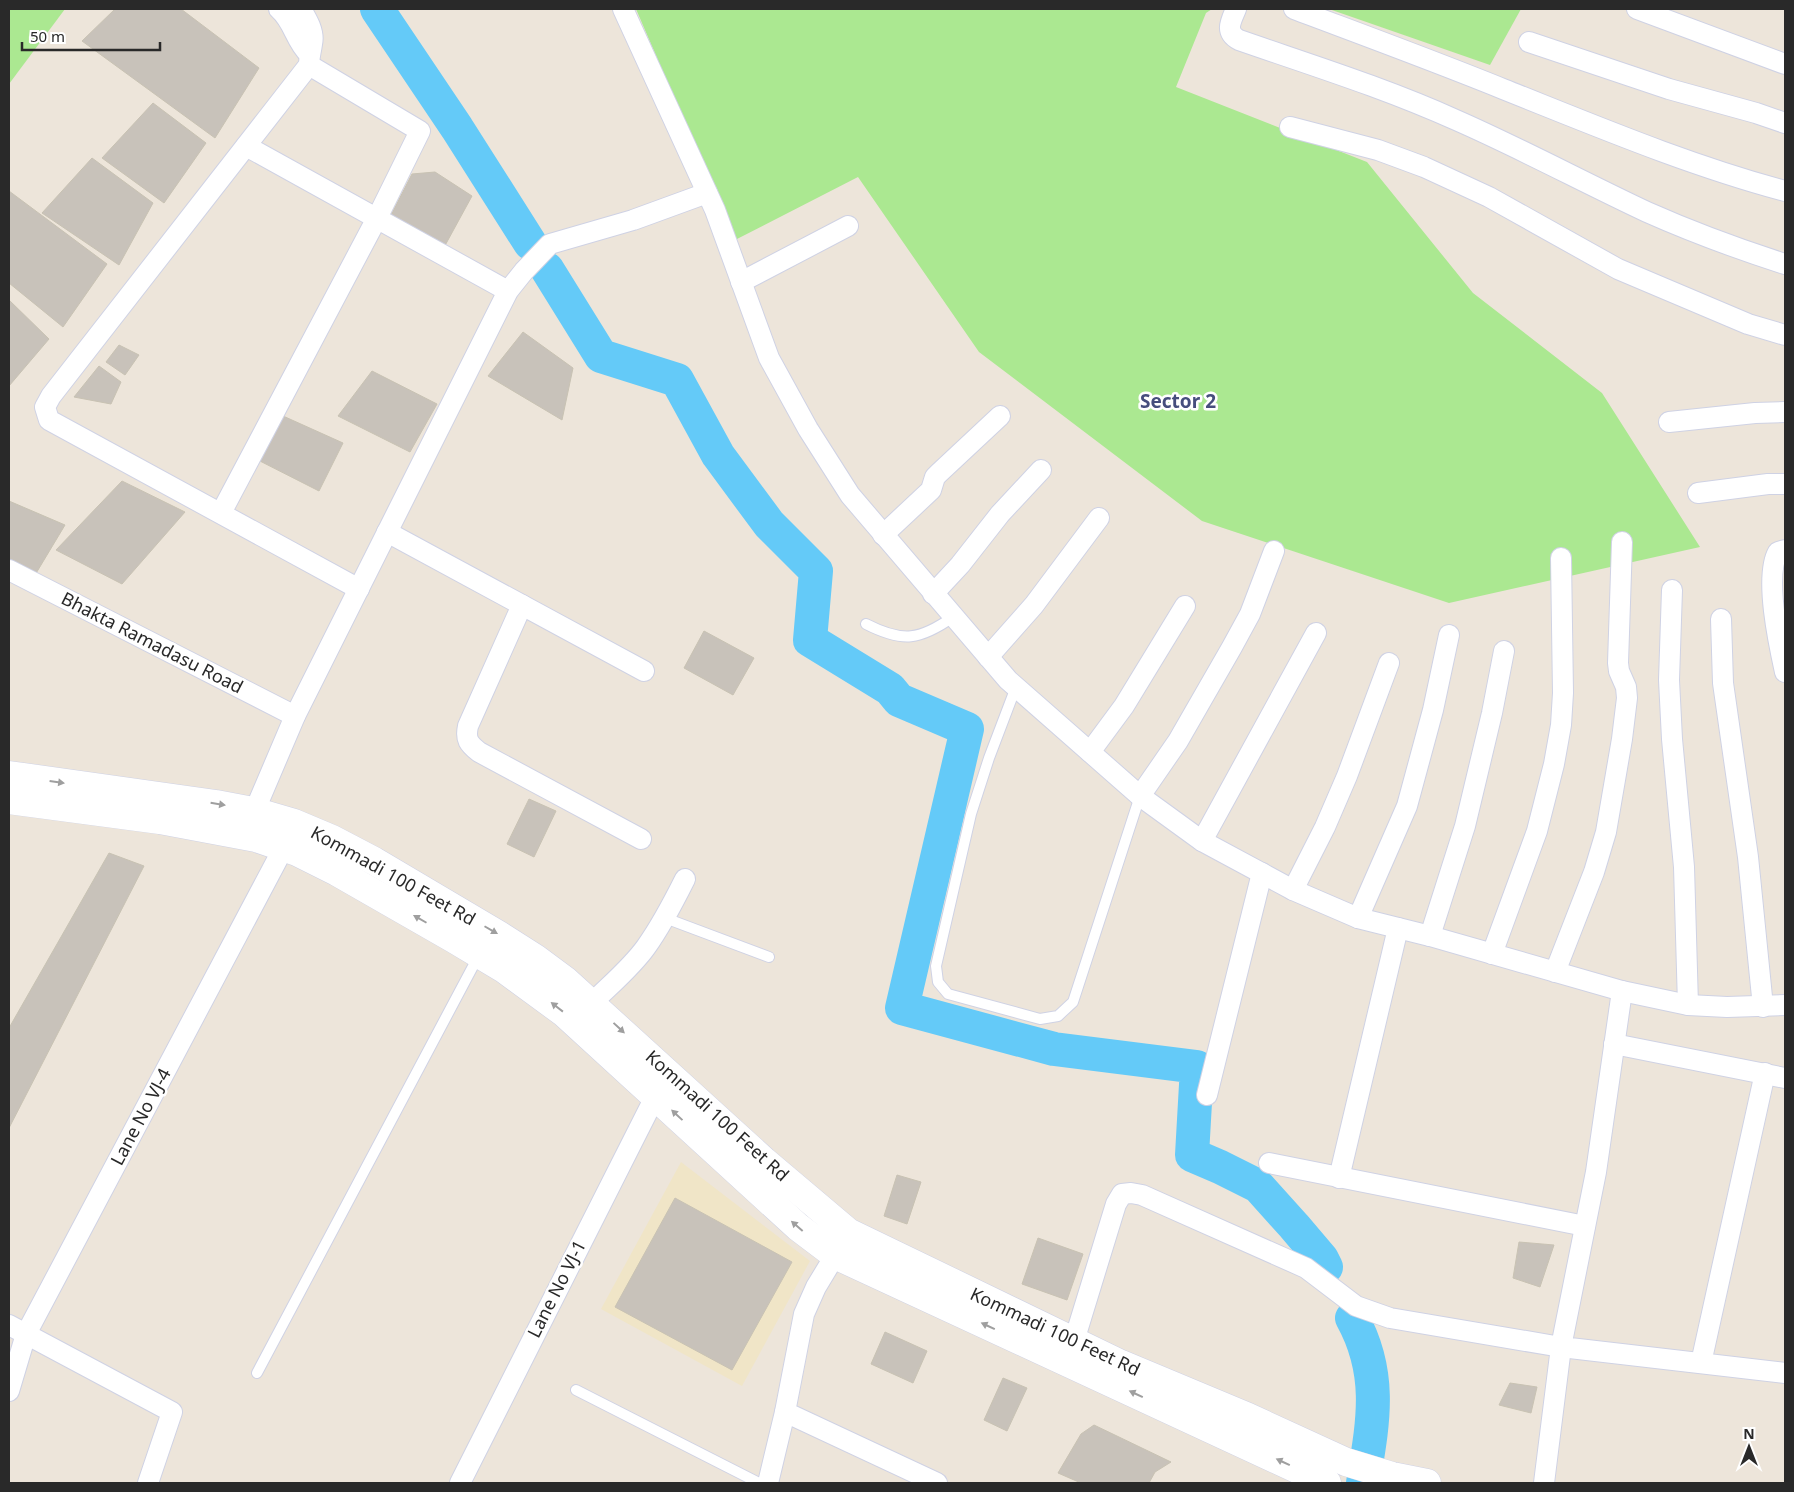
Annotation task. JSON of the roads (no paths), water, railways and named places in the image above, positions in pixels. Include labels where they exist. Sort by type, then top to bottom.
[{"type":"main road","name":"Kommadi 100 Feet Rd","points":[[9,775],[196,801],[249,823],[284,847],[337,872],[480,954],[535,990],[564,1013],[656,1095],[792,1222],[817,1242],[842,1244],[1074,1341],[1121,1364],[1248,1417],[1346,1462],[1392,1476],[1427,1483]]},
{"type":"main road","name":"Kommadi 100 Feet Rd","points":[[9,800],[160,820],[294,823],[332,839],[499,934],[536,958],[592,1003],[764,1161],[842,1244]]},
{"type":"main road","points":[[842,1244],[1327,1483]]},
{"type":"street","points":[[221,513],[420,131],[309,59],[288,16],[279,9]]},
{"type":"street","points":[[301,9],[311,31],[313,42],[309,59],[246,146],[51,396],[45,407],[50,420],[359,589]]},
{"type":"street","points":[[623,9],[715,210],[768,358],[808,429],[850,495],[933,594],[1016,687],[1140,796],[1202,841],[1293,890],[1358,918],[1430,936],[1622,991],[1688,1005],[1785,1006]]},
{"type":"street","points":[[1236,9],[1229,25],[1229,32],[1239,40],[1374,86],[1510,144],[1647,212],[1710,239],[1785,264]]},
{"type":"street","points":[[1294,9],[1500,88],[1654,150],[1743,180],[1785,191]]},
{"type":"street","points":[[1637,9],[1785,64]]},
{"type":"street","points":[[1529,42],[1669,89],[1785,123]]},
{"type":"street","points":[[1290,126],[1378,150],[1424,167],[1489,198],[1618,269],[1748,324],[1785,335]]},
{"type":"street","points":[[246,146],[508,291]]},
{"type":"street","points":[[249,823],[295,716],[508,291],[550,244],[633,220],[707,193]]},
{"type":"street","points":[[741,282],[848,226]]},
{"type":"street","points":[[1670,422],[1755,413],[1785,412]]},
{"type":"street","points":[[883,535],[931,490],[939,473],[1000,416]]},
{"type":"street","points":[[933,594],[960,565],[1000,514],[1041,470]]},
{"type":"street","points":[[1698,493],[1768,484],[1785,484]]},
{"type":"street","points":[[988,657],[1034,605],[1099,518]]},
{"type":"street","points":[[387,532],[644,671]]},
{"type":"street","points":[[1555,972],[1594,872],[1606,832],[1622,740],[1627,698],[1626,687],[1619,671],[1618,663],[1622,542]]},
{"type":"street","points":[[1785,550],[1778,552],[1773,560],[1772,578],[1780,608],[1785,672]]},
{"type":"street","points":[[1140,796],[1178,741],[1232,647],[1250,614],[1274,551]]},
{"type":"street","points":[[1492,954],[1537,831],[1554,764],[1561,725],[1563,693],[1561,558]]},
{"type":"street","name":"Bhakta Ramadasu Road","points":[[9,570],[295,716]]},
{"type":"street","points":[[1672,590],[1669,680],[1672,740],[1684,867],[1688,1005]]},
{"type":"street","points":[[522,605],[468,726],[466,736],[470,745],[479,752],[641,839]]},
{"type":"street","points":[[1090,752],[1124,706],[1185,606]]},
{"type":"street","points":[[1721,619],[1723,683],[1748,856],[1763,1007]]},
{"type":"street","points":[[1202,841],[1316,633]]},
{"type":"street","points":[[1358,918],[1406,806],[1428,727],[1449,635]]},
{"type":"street","points":[[1430,936],[1465,826],[1492,713],[1504,650]]},
{"type":"street","points":[[1293,890],[1325,827],[1347,776],[1389,663]]},
{"type":"street","name":"Lane No VJ-4","points":[[9,1391],[17,1330],[284,847]]},
{"type":"street","points":[[1207,1095],[1262,873]]},
{"type":"street","points":[[592,1003],[623,974],[645,949],[665,918],[685,880]]},
{"type":"street","points":[[1339,1178],[1398,928]]},
{"type":"street","points":[[1544,1483],[1561,1347],[1596,1172],[1622,991]]},
{"type":"street","points":[[1614,1044],[1785,1078]]},
{"type":"street","points":[[1701,1363],[1765,1073]]},
{"type":"street","name":"Lane No VJ-1","points":[[460,1483],[656,1095]]},
{"type":"street","points":[[1269,1164],[1585,1226]]},
{"type":"street","points":[[1074,1341],[1116,1204],[1122,1194],[1131,1192],[1142,1195],[1306,1268],[1356,1306],[1390,1318],[1561,1347],[1785,1373]]},
{"type":"street","points":[[768,1483],[785,1412],[804,1314],[816,1287],[842,1244]]},
{"type":"street","points":[[17,1330],[172,1412],[148,1483]]},
{"type":"street","points":[[785,1412],[928,1481]]},
{"type":"lane","points":[[866,624],[884,634],[912,637],[935,629],[953,617]]},
{"type":"lane","points":[[1016,687],[989,758],[971,814],[936,966],[938,982],[948,994],[1040,1020],[1058,1016],[1073,1002],[1140,796]]},
{"type":"lane","points":[[665,918],[769,956]]},
{"type":"lane","points":[[257,1373],[480,954]]},
{"type":"lane","points":[[576,1390],[759,1483]]},
{"type":"waterway","points":[[377,9],[457,128],[530,243]]},
{"type":"waterway","points":[[547,269],[601,356],[677,380],[718,455],[769,524],[816,571],[810,640],[890,689],[899,700],[967,729],[902,1008],[1054,1049],[1197,1067],[1192,1155],[1258,1186],[1322,1259],[1326,1267]]},
{"type":"waterway","points":[[1352,1318],[1362,1339],[1372,1379],[1372,1419],[1363,1483]]},
{"type":"district","name":"Sector 2","points":[[1178,401]]}]
